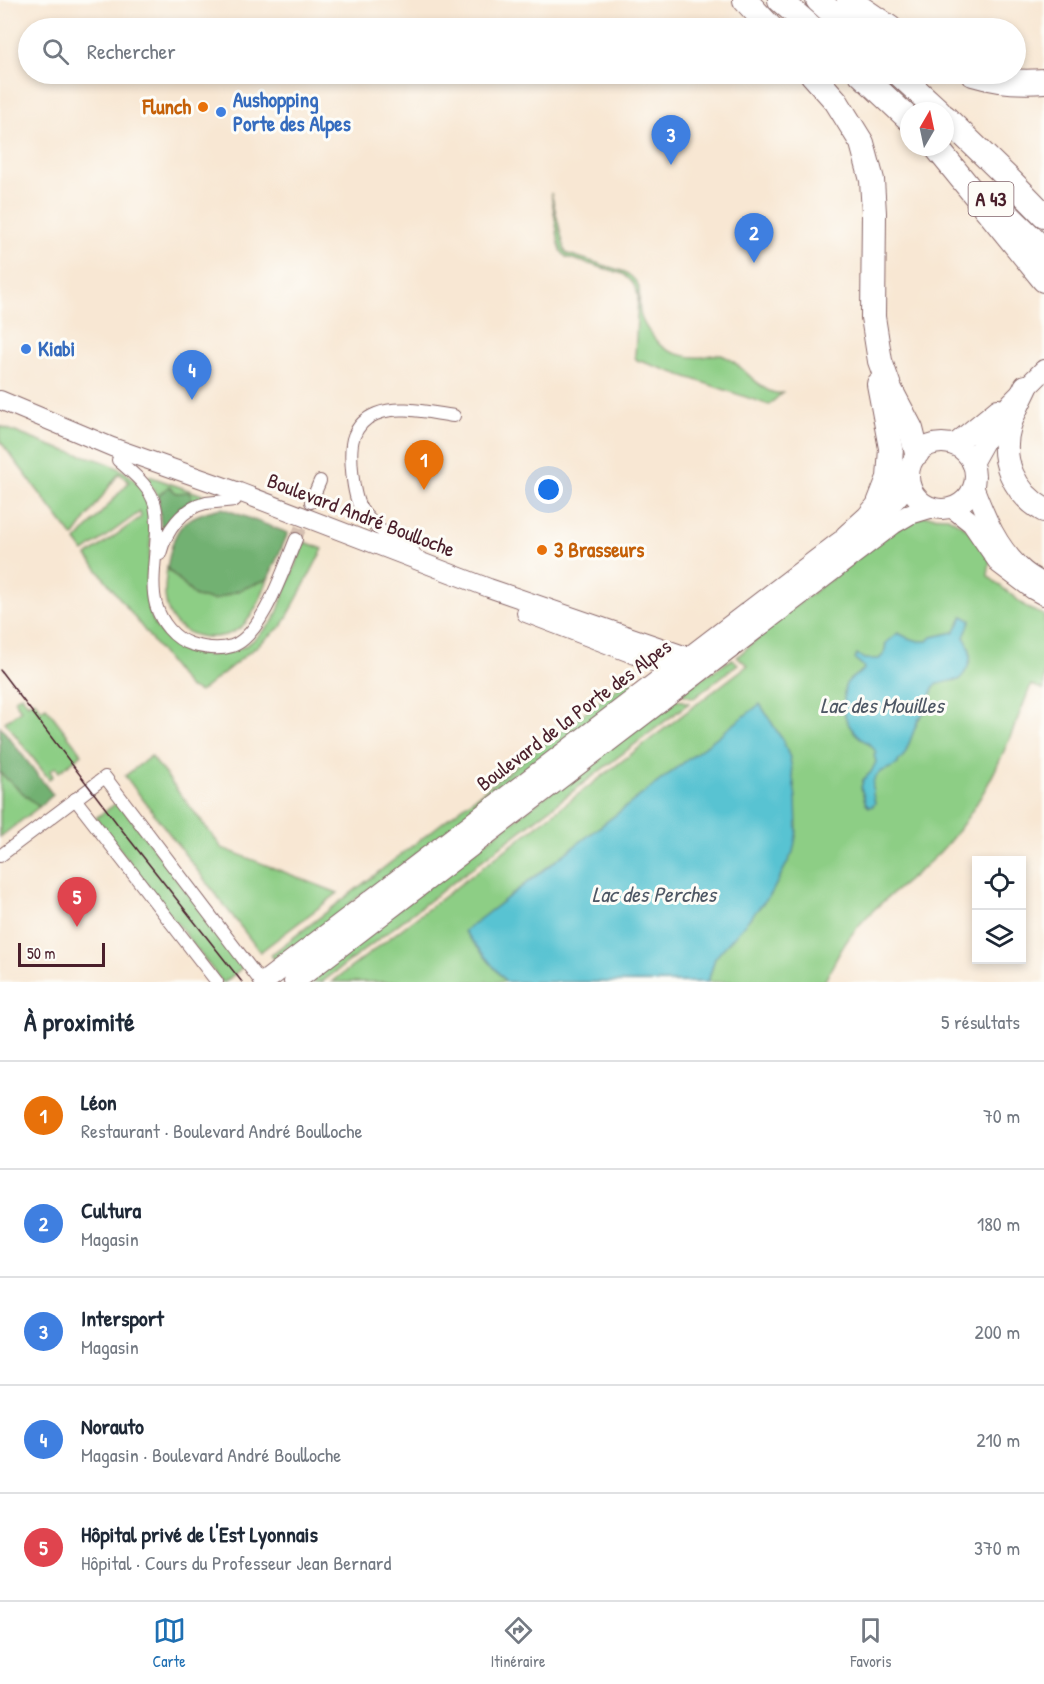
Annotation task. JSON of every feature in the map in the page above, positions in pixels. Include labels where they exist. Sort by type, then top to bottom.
[{"type":"highway","points":[[745,0],[762,18]]},
{"type":"highway","points":[[780,0],[801,18]]},
{"type":"highway","points":[[818,0],[838,18]]},
{"type":"highway","points":[[849,0],[875,18]]},
{"type":"highway","points":[[1026,81],[1044,81]]},
{"type":"highway","points":[[821,84],[836,101],[862,142],[872,180],[873,356],[891,448],[889,478],[878,506],[847,537]]},
{"type":"highway","points":[[872,84],[900,110]]},
{"type":"highway","points":[[910,84],[929,102]]},
{"type":"highway","name":"A 43","points":[[954,126],[1044,215]]},
{"type":"highway","points":[[944,156],[1044,280]]},
{"type":"highway","name":"A 43","points":[[946,156],[1044,250]]},
{"type":"highway","points":[[873,317],[880,361],[890,389],[911,429],[917,453]]},
{"type":"highway","points":[[1026,387],[1008,428],[1007,460],[1019,488],[1026,497],[1044,510]]},
{"type":"main road","points":[[972,463],[991,429],[1011,403],[1044,370]]},
{"type":"main road","points":[[954,445],[1026,387]]},
{"type":"main road","name":"Boulevard André Boulloche","points":[[0,400],[112,447],[271,504],[489,588],[709,665]]},
{"type":"main road","name":"Boulevard André Boulloche","points":[[0,413],[118,460],[235,500],[693,677]]},
{"type":"main road","points":[[944,443],[954,445],[972,463],[974,486],[962,503],[953,508],[938,510],[930,508],[916,497],[908,482],[911,462],[925,447],[944,443]]},
{"type":"main road","name":"Boulevard de la Porte des Alpes","points":[[263,982],[847,537],[883,512],[900,496],[908,482]]},
{"type":"main road","points":[[974,486],[990,525],[1006,552],[1025,571],[1044,583]]},
{"type":"main road","name":"Boulevard de la Porte des Alpes","points":[[294,982],[893,524],[910,514],[930,508]]},
{"type":"main road","points":[[953,508],[972,523],[999,564],[1033,590],[1044,595]]},
{"type":"street","points":[[454,416],[395,409],[375,414],[361,424],[354,435],[351,445],[353,479],[360,507],[378,528],[403,546],[448,570],[489,588]]},
{"type":"street","points":[[118,460],[144,484],[155,503],[157,520],[154,591],[157,607],[171,632],[188,643],[208,648],[233,646],[252,631],[264,612],[296,539]]},
{"type":"street","points":[[311,502],[320,481]]},
{"type":"street","points":[[155,569],[167,533],[182,514],[204,504],[235,500]]},
{"type":"street","points":[[0,856],[105,777],[263,982]]},
{"type":"street","points":[[75,799],[217,982]]},
{"type":"green space","points":[[551,193],[565,251],[568,254],[625,272],[632,277],[639,290],[642,321],[659,344],[674,353],[685,356],[721,355],[737,364],[766,389],[774,393],[782,393],[769,405],[637,360],[635,357],[638,296],[635,286],[623,274],[566,257],[559,244]]},
{"type":"green space","points":[[0,426],[60,449],[112,465],[138,484],[147,500],[151,519],[147,580],[152,618],[161,633],[185,650],[212,655],[238,649],[251,642],[276,616],[305,542],[323,549],[283,625],[200,692],[188,687],[87,556],[141,517],[140,512],[84,552],[76,541],[129,482],[119,473],[73,537],[0,441]]},
{"type":"green space","points":[[149,476],[208,497],[175,516],[180,506],[158,496],[148,482]]},
{"type":"green space","points":[[169,486],[176,493],[189,492],[192,499],[180,506],[175,516],[165,527],[161,527],[158,496]]},
{"type":"green space","points":[[222,508],[288,533],[268,579],[214,600],[196,597],[167,568],[173,543],[188,520],[208,511]]},
{"type":"green space","points":[[924,516],[948,517],[968,529],[990,560],[988,576],[1029,609],[1044,615],[1044,690],[1031,685],[993,774],[982,795],[955,834],[928,864],[869,914],[842,948],[824,982],[332,982],[748,665],[737,657],[786,613],[899,527]]},
{"type":"green space","points":[[167,568],[196,597],[214,600],[268,579],[254,611],[241,627],[223,636],[202,636],[182,629],[169,613],[165,596]]},
{"type":"green space","points":[[732,659],[738,664],[694,698],[679,693]]},
{"type":"green space","points":[[626,681],[643,686],[348,905],[348,911],[278,964],[271,955]]},
{"type":"green space","points":[[21,695],[28,704],[34,700],[41,710],[46,707],[82,754],[59,772],[56,767],[50,771],[53,776],[49,779],[5,722],[21,710],[14,700]]},
{"type":"green space","points":[[673,698],[689,703],[322,982],[304,982]]},
{"type":"green space","points":[[0,726],[53,795],[39,807],[0,773]]},
{"type":"green space","points":[[151,756],[222,848],[338,893],[260,952],[125,776]]},
{"type":"green space","points":[[0,773],[39,807],[0,837]]},
{"type":"green space","points":[[118,802],[244,966],[225,982],[222,982],[96,818]]},
{"type":"water","name":"Lac des Mouilles","points":[[963,616],[971,620],[964,637],[970,649],[969,665],[959,680],[937,684],[933,688],[929,706],[918,720],[905,754],[898,764],[879,773],[874,779],[875,803],[869,807],[861,788],[863,780],[871,772],[876,762],[874,755],[876,753],[850,727],[845,717],[844,705],[846,684],[864,669],[855,659],[857,654],[864,659],[879,659],[884,654],[886,643],[898,633],[919,641],[928,641],[932,637],[954,632]]},
{"type":"water","name":"Lac des Perches","points":[[760,704],[782,739],[790,758],[796,798],[797,831],[793,852],[771,894],[715,958],[708,982],[506,982],[464,931]]},
{"type":"tunnel","points":[[296,539],[311,502]]},
{"type":"tram line","points":[[0,670],[242,982]]},
{"type":"place","name":"Flunch","points":[[203,107]]},
{"type":"place","name":"Aushopping Porte des Alpes","points":[[221,112]]},
{"type":"place","name":"Intersport","points":[[671,165]]},
{"type":"place","name":"Cultura","points":[[754,263]]},
{"type":"place","name":"Kiabi","points":[[26,349]]},
{"type":"place","name":"Norauto","points":[[192,400]]},
{"type":"place","name":"Léon","points":[[424,490]]},
{"type":"place","name":"3 Brasseurs","points":[[542,550]]},
{"type":"place","name":"Hôpital privé de l'Est Lyonnais","points":[[77,927]]}]
